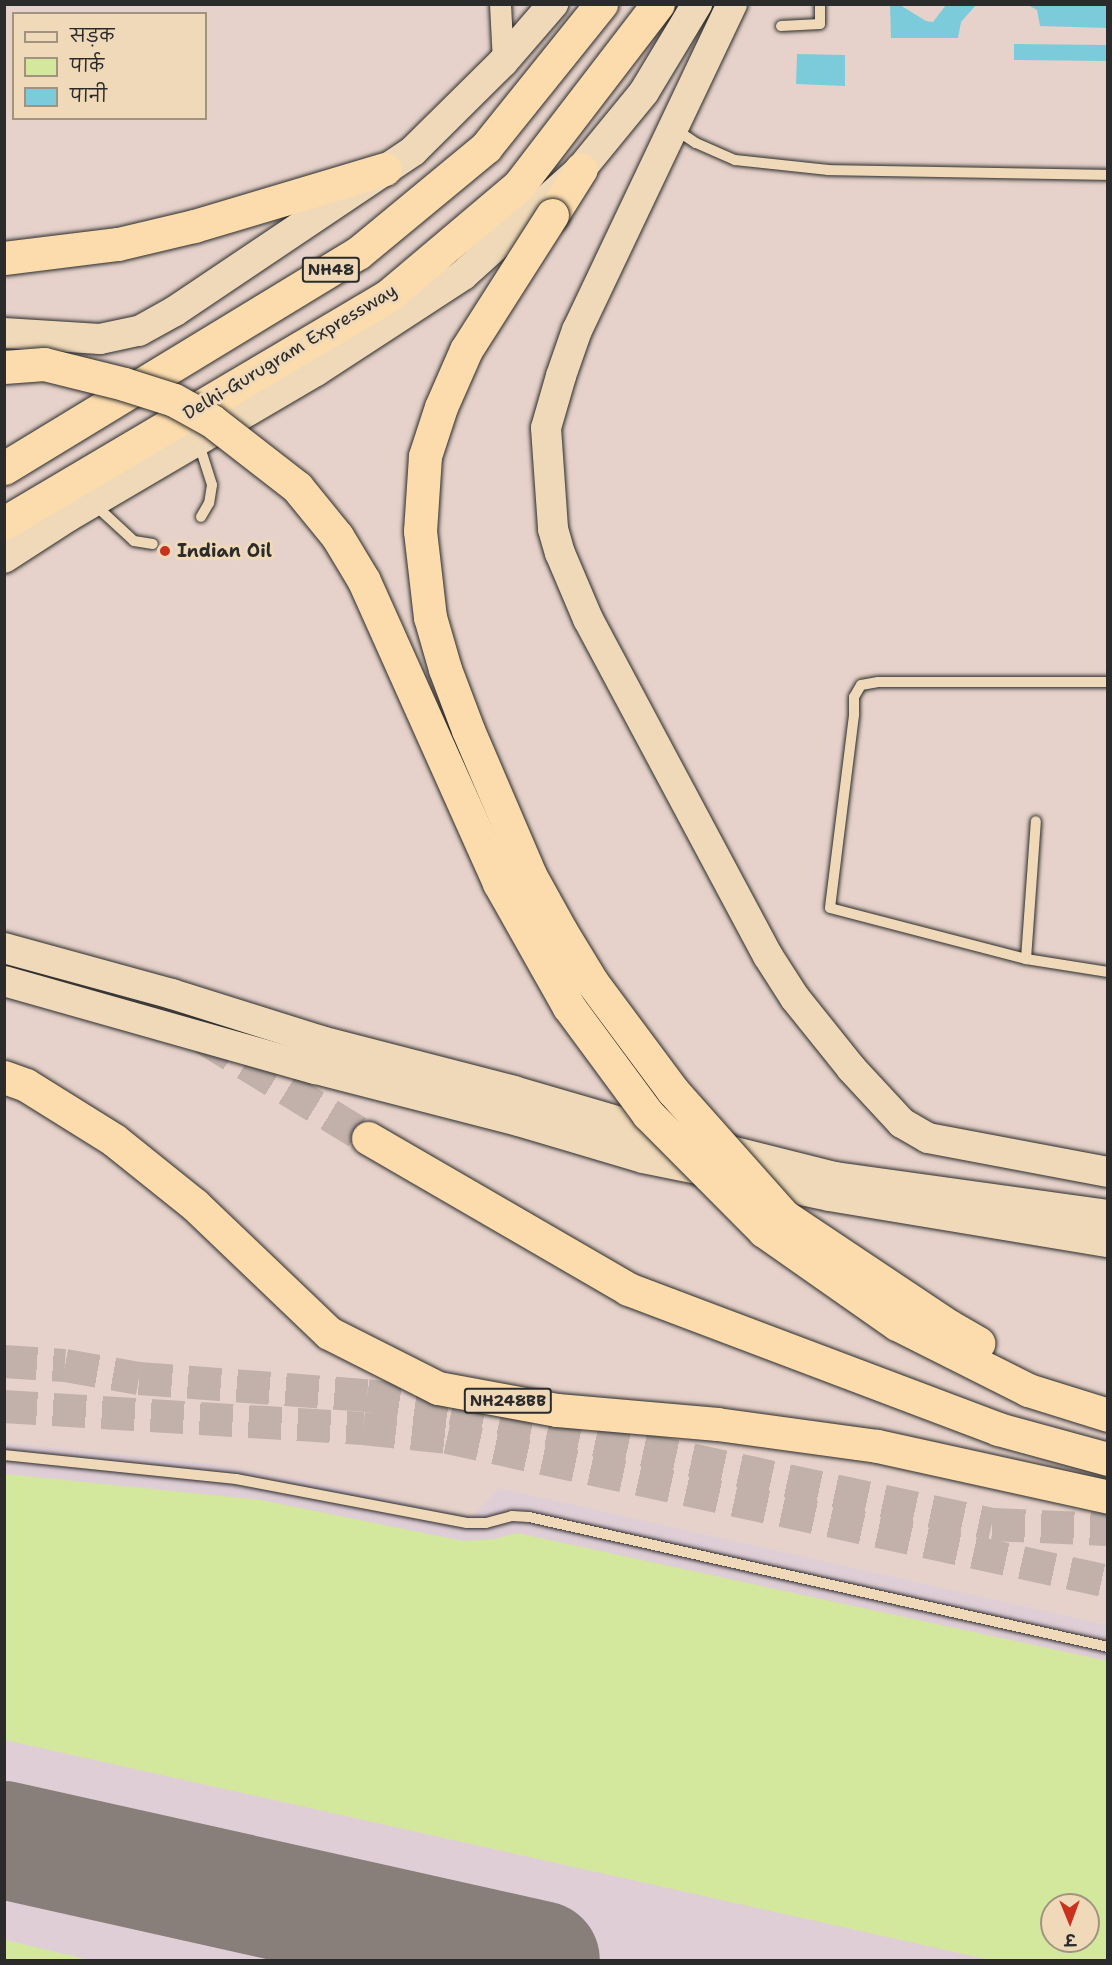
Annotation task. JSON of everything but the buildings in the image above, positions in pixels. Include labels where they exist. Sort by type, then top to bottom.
[{"type":"highway","name":"NH48","points":[[4,468],[358,253],[486,147],[601,4]]},
{"type":"highway","name":"Delhi-Gurugram Expressway","points":[[4,523],[388,295],[519,185],[658,4]]},
{"type":"highway","points":[[4,258],[118,244],[194,226],[385,169]]},
{"type":"highway","points":[[581,169],[466,350],[441,407],[425,456],[420,531],[430,616],[445,669],[468,729],[530,875],[592,982],[659,1073],[784,1216],[949,1326],[1107,1413]]},
{"type":"highway","points":[[4,367],[44,364],[174,399],[212,421],[297,487],[337,536],[364,581],[499,883],[568,1007],[648,1114],[764,1231],[897,1324],[1028,1390],[1107,1413]]},
{"type":"highway","name":"NH248BB","points":[[4,1077],[26,1085],[114,1140],[195,1205],[329,1333],[438,1388],[557,1410],[717,1424],[877,1446],[1107,1497]]},
{"type":"highway","points":[[368,1138],[628,1289],[998,1430],[1107,1459]]},
{"type":"main road","points":[[4,333],[100,339],[139,331],[175,311],[413,151],[503,62],[553,4]]},
{"type":"main road","points":[[4,558],[316,371],[463,275],[581,169],[645,92],[697,4]]},
{"type":"main road","points":[[732,4],[577,330],[546,428],[553,529],[560,553],[588,619],[768,956],[795,998],[851,1068],[902,1123],[928,1138],[1107,1172]]},
{"type":"main road","points":[[4,948],[172,994],[321,1041],[514,1091],[647,1130],[834,1177],[1107,1215]]},
{"type":"main road","points":[[4,981],[316,1069],[518,1121],[643,1158],[829,1196],[1107,1242]]},
{"type":"street","points":[[500,4],[503,62]]},
{"type":"lane","points":[[781,26],[820,24],[820,4]]},
{"type":"lane","points":[[674,128],[696,143],[735,160],[747,162],[860,172],[1107,175]]},
{"type":"lane","points":[[198,441],[212,485],[209,503],[201,517]]},
{"type":"lane","points":[[58,491],[93,503],[134,541],[153,544]]},
{"type":"lane","points":[[1107,682],[878,682],[861,686],[854,697],[854,715],[830,908],[1026,959],[1107,972]]},
{"type":"lane","points":[[1026,959],[1036,821]]},
{"type":"lane","points":[[4,1455],[236,1479],[467,1523],[486,1523],[512,1516],[530,1517],[1107,1647]]},
{"type":"shaded area","points":[[4,1443],[210,1464],[321,1484],[472,1517],[499,1488],[1107,1625],[1107,1960],[5,1960]]},
{"type":"green space","points":[[5,1474],[261,1500],[463,1541],[495,1539],[517,1533],[1107,1661],[1107,1960],[990,1960],[5,1740]]},
{"type":"green space","points":[[5,1940],[90,1960],[5,1960]]},
{"type":"water","points":[[890,5],[900,5],[926,21],[933,22],[946,5],[976,5],[961,22],[958,38],[891,38]]},
{"type":"water","points":[[1028,5],[1107,5],[1107,28],[1040,26],[1037,10]]},
{"type":"water","points":[[1014,44],[1107,45],[1107,61],[1014,60]]},
{"type":"water","points":[[797,54],[845,55],[845,86],[796,84]]},
{"type":"runway","points":[[4,1840],[541,1960]]},
{"type":"tunnel","points":[[91,980],[162,1012],[368,1138]]},
{"type":"tunnel","points":[[4,1361],[65,1365],[139,1378],[367,1395],[452,1408],[992,1524],[1108,1529]]},
{"type":"tunnel","points":[[4,1406],[363,1428],[447,1437],[1108,1581]]},
{"type":"place","name":"Indian Oil","points":[[165,551]]}]
